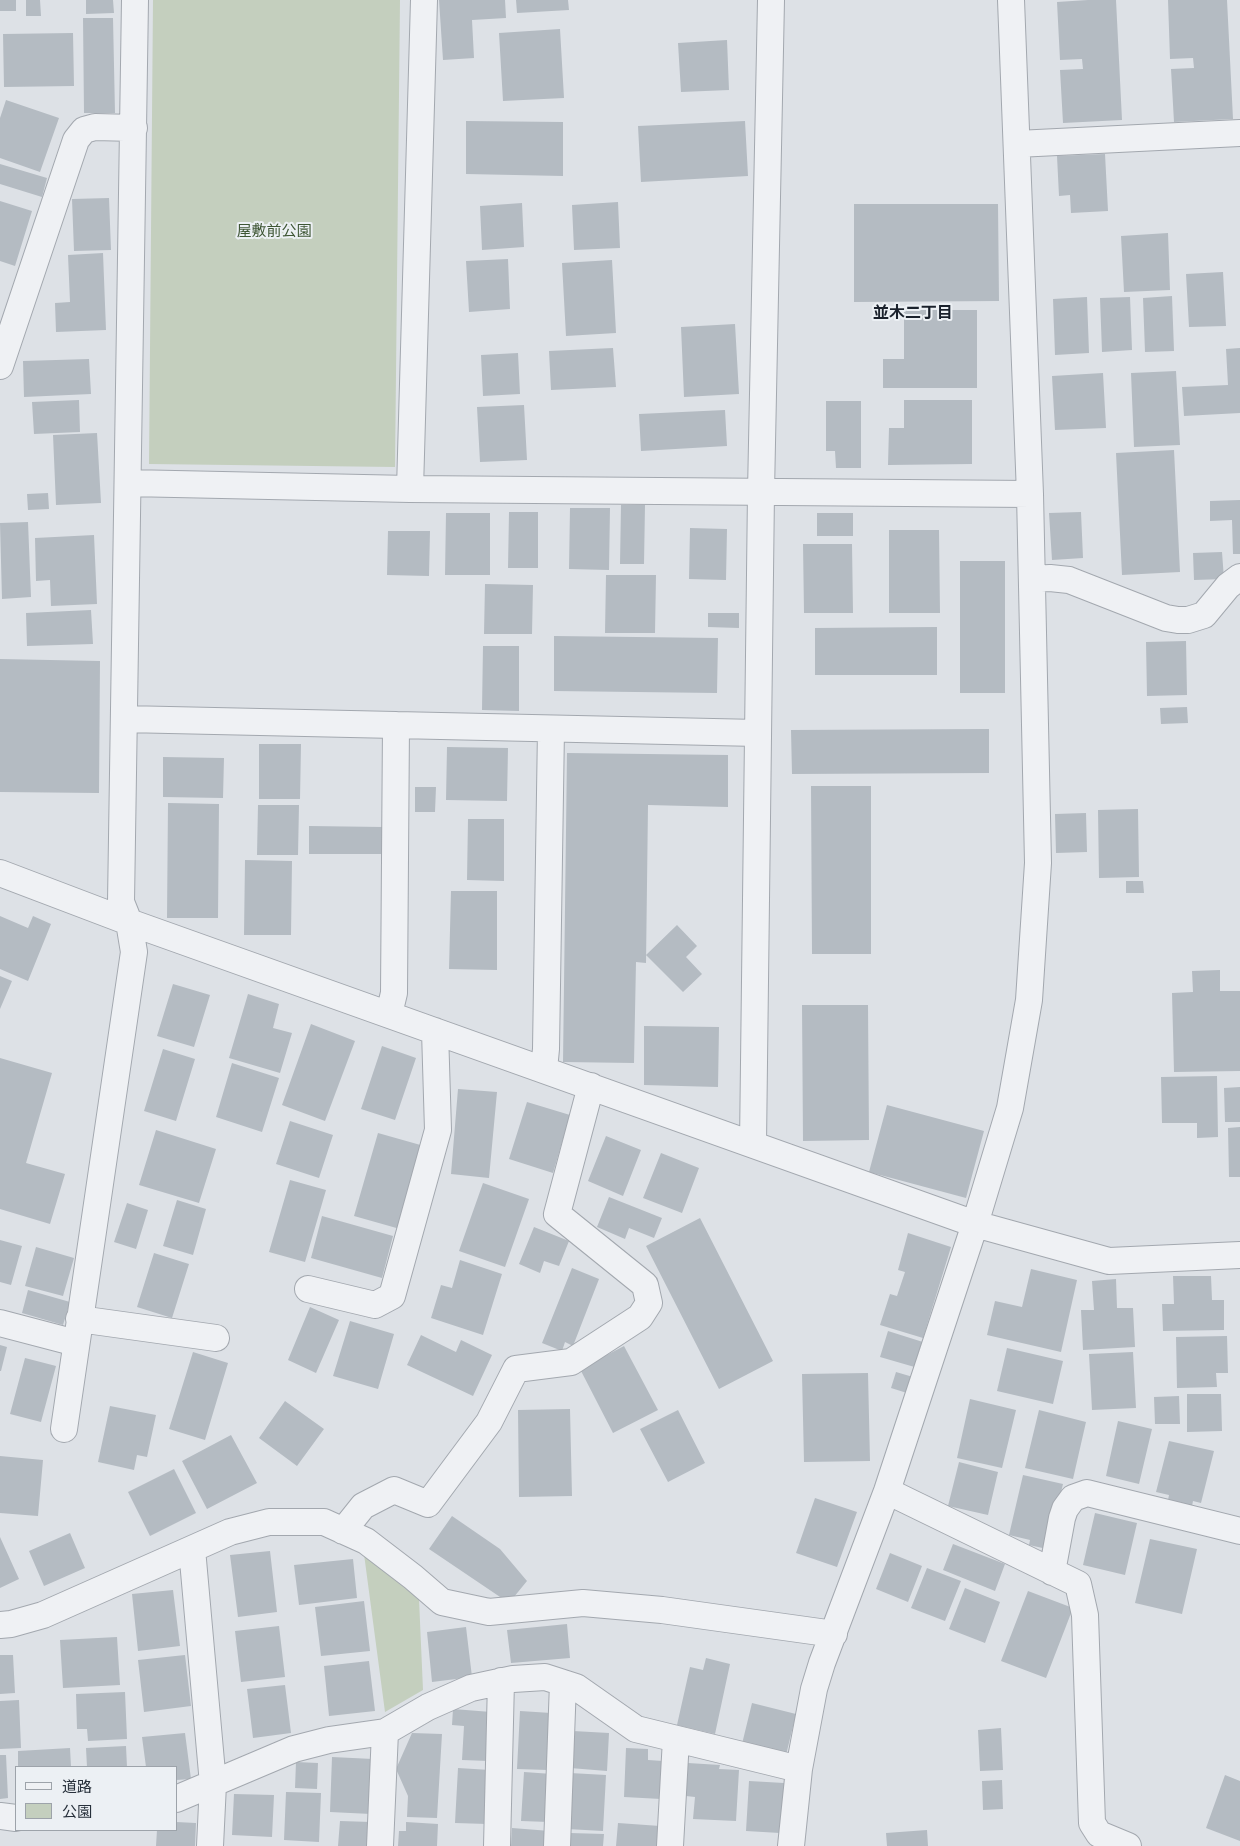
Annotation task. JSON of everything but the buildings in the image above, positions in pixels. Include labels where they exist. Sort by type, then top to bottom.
[{"type":"street","points":[[64,1429],[134,952],[129,922],[121,902],[135,0]]},
{"type":"street","points":[[410,489],[424,0]]},
{"type":"street","points":[[753,1144],[771,0]]},
{"type":"street","points":[[791,1846],[799,1769],[814,1689],[887,1491],[975,1224],[1010,1108],[1029,1000],[1038,863],[1030,494],[1011,0]]},
{"type":"street","points":[[0,366],[76,140],[84,130],[95,127],[134,128]]},
{"type":"street","points":[[1017,144],[1240,133]]},
{"type":"street","points":[[128,483],[410,489],[1030,494]]},
{"type":"street","points":[[1032,579],[1069,580],[1166,618],[1188,620],[1204,615],[1228,586],[1240,576]]},
{"type":"street","points":[[124,719],[758,733]]},
{"type":"street","points":[[389,1014],[394,993],[396,726]]},
{"type":"street","points":[[544,1069],[546,1049],[551,729]]},
{"type":"street","points":[[0,873],[129,922],[975,1224],[1109,1262],[1240,1255]]},
{"type":"street","points":[[308,1289],[375,1305],[392,1296],[438,1130],[435,1031]]},
{"type":"street","points":[[343,1531],[363,1506],[394,1490],[428,1504],[488,1422],[516,1370],[571,1362],[640,1316],[649,1302],[645,1284],[557,1214],[591,1086]]},
{"type":"street","points":[[0,1323],[77,1331],[216,1338]]},
{"type":"street","points":[[887,1491],[1078,1584],[1085,1615],[1092,1823],[1099,1834],[1128,1846]]},
{"type":"street","points":[[1052,1572],[1065,1509],[1073,1498],[1087,1493],[1240,1531]]},
{"type":"street","points":[[0,1624],[11,1624],[43,1615],[230,1532],[270,1522],[324,1522],[366,1541],[442,1602],[490,1612],[583,1603],[662,1610],[834,1634]]},
{"type":"street","points":[[192,1549],[213,1784],[210,1846]]},
{"type":"street","points":[[178,1798],[306,1745],[385,1732],[428,1707],[471,1688],[501,1681],[545,1677],[576,1687],[636,1729],[799,1769]]},
{"type":"street","points":[[497,1846],[501,1681]]},
{"type":"street","points":[[557,1846],[563,1683]]},
{"type":"street","points":[[380,1846],[385,1732]]},
{"type":"street","points":[[670,1846],[676,1739]]},
{"type":"street","points":[[0,1816],[15,1818]]},
{"type":"green space","name":"屋敷前公園","points":[[153,0],[400,0],[395,467],[149,464]]},
{"type":"green space","points":[[364,1554],[419,1599],[423,1690],[385,1712]]},
{"type":"district","name":"並木二丁目","points":[[913,314]]}]
